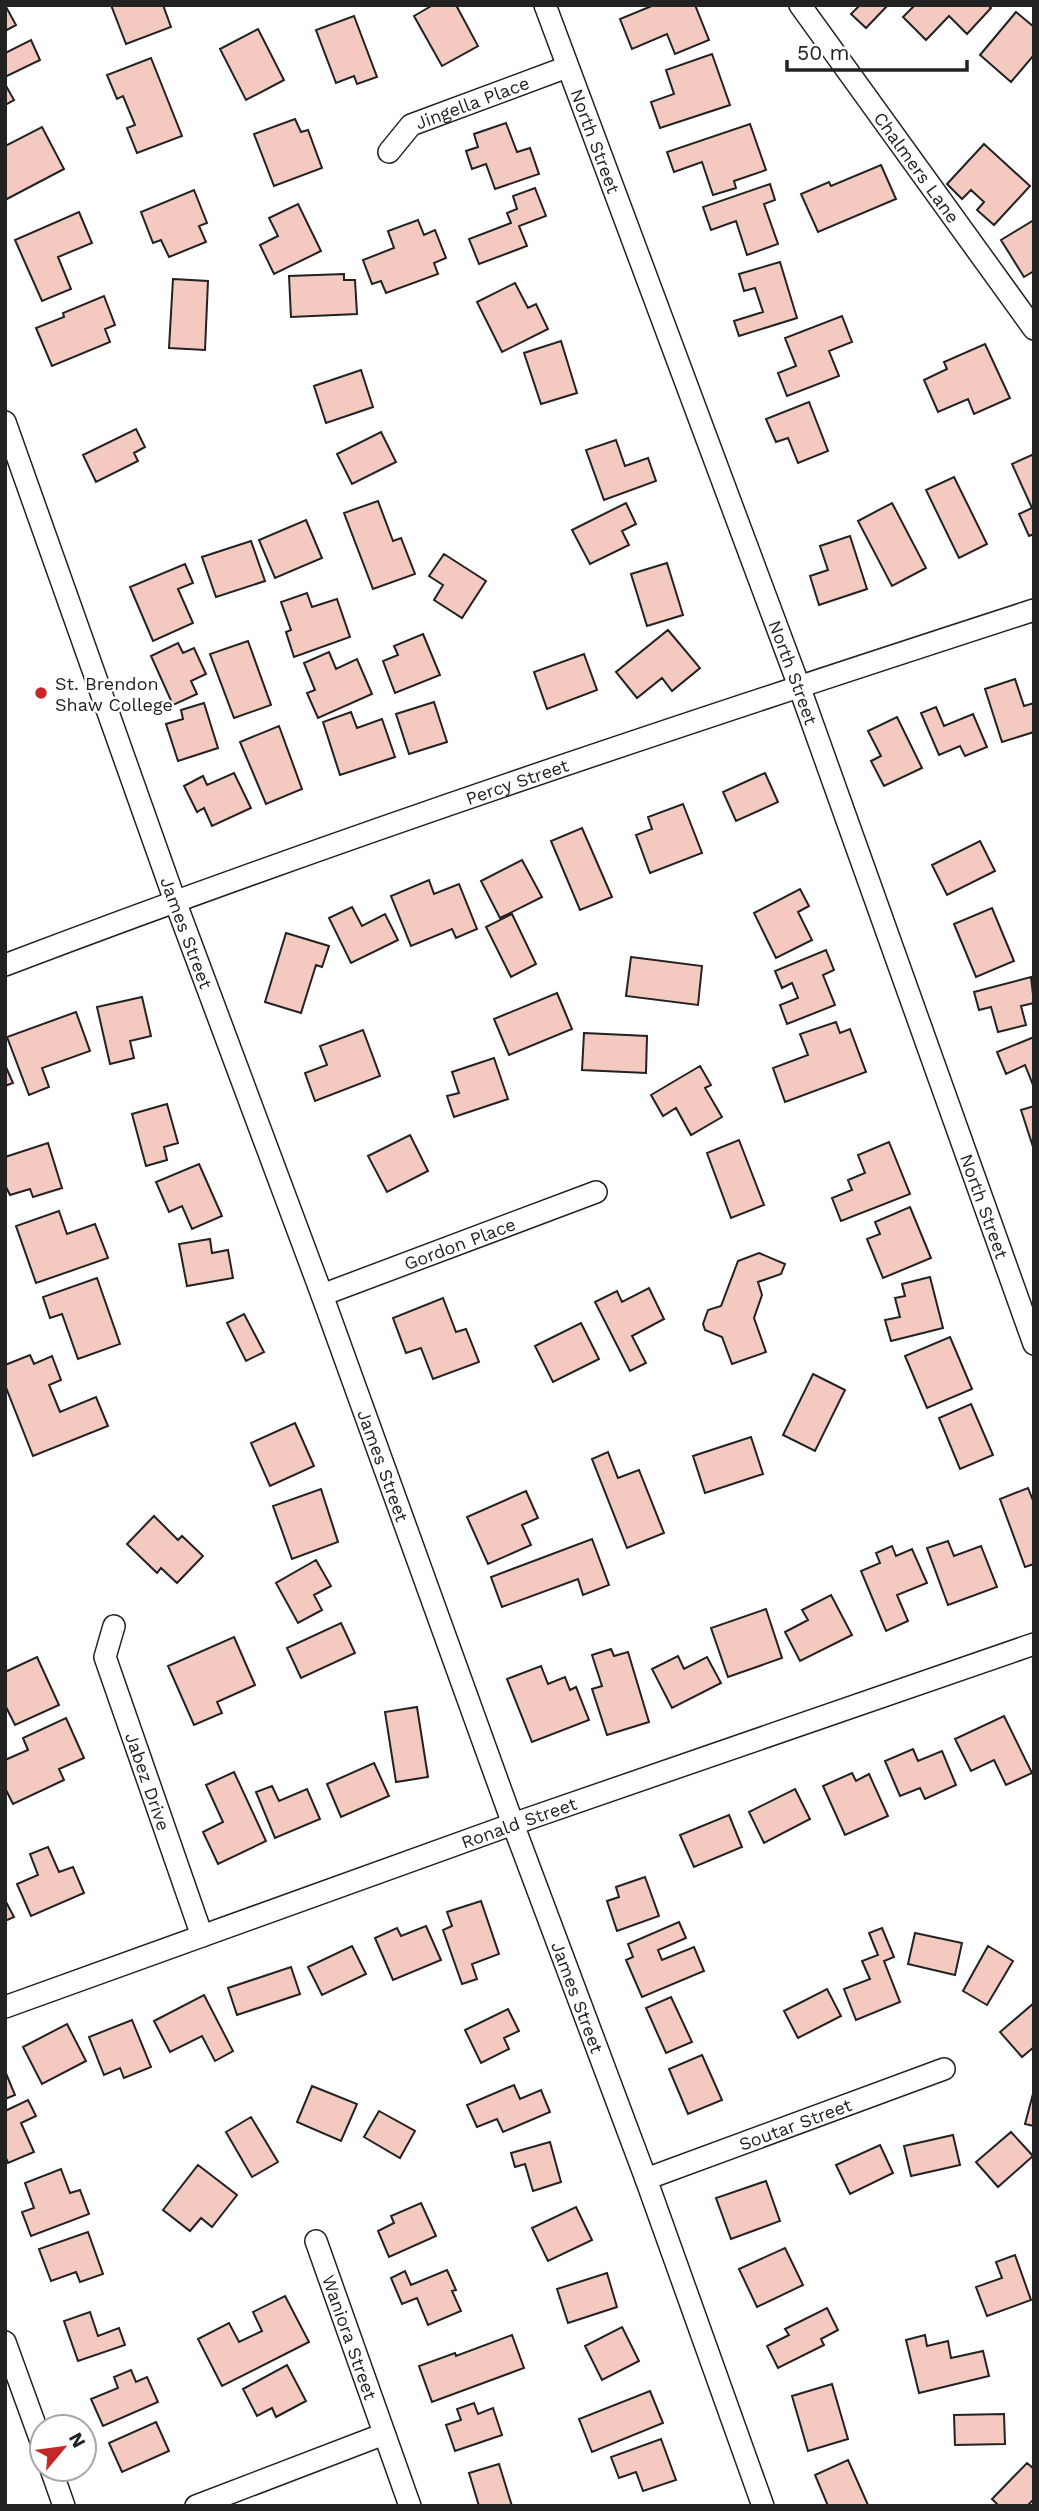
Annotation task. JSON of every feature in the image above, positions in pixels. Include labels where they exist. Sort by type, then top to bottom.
[{"type":"street","name":"North Street","points":[[545,5],[799,686],[1034,1344]]},
{"type":"street","name":"Chalmers Lane","points":[[800,5],[1034,329]]},
{"type":"street","name":"Jingella Place","points":[[389,152],[411,125],[567,67]]},
{"type":"street","name":"James Street","points":[[5,422],[175,901],[646,2179],[763,2506]]},
{"type":"street","name":"Percy Street","points":[[5,965],[175,901],[799,686],[1034,610]]},
{"type":"street","name":"Gordon Place","points":[[322,1295],[596,1192]]},
{"type":"street","name":"Jabez Drive","points":[[114,1626],[105,1657],[202,1936]]},
{"type":"street","name":"Ronald Street","points":[[5,2007],[513,1824],[1034,1644]]},
{"type":"street","name":"Soutar Street","points":[[646,2179],[944,2069]]},
{"type":"street","name":"Waniora Street","points":[[316,2241],[410,2506]]},
{"type":"street","points":[[5,2342],[31,2413]]},
{"type":"street","points":[[196,2506],[384,2434]]},
{"type":"street","points":[[56,2483],[64,2506]]},
{"type":"building","points":[[5,5],[16,25],[5,31]]},
{"type":"building","points":[[111,5],[163,5],[171,27],[126,44]]},
{"type":"building","points":[[433,5],[456,5],[478,46],[442,66],[414,16]]},
{"type":"building","points":[[654,5],[695,5],[709,40],[675,54],[667,34],[632,49],[620,19]]},
{"type":"building","points":[[860,5],[888,5],[866,28],[851,14]]},
{"type":"building","points":[[915,5],[988,5],[991,8],[967,34],[949,16],[926,40],[903,17]]},
{"type":"building","points":[[1016,12],[1034,27],[1034,55],[1011,82],[980,55]]},
{"type":"building","points":[[354,16],[377,77],[357,84],[354,76],[336,83],[316,30]]},
{"type":"building","points":[[258,29],[284,80],[246,100],[220,49]]},
{"type":"building","points":[[31,40],[40,60],[5,77],[5,53]]},
{"type":"building","points":[[712,54],[730,105],[660,128],[651,102],[674,94],[666,70]]},
{"type":"building","points":[[151,58],[182,136],[137,153],[127,128],[135,125],[123,96],[117,99],[107,75]]},
{"type":"building","points":[[5,84],[14,100],[5,105]]},
{"type":"building","points":[[295,119],[301,132],[308,130],[322,168],[274,186],[254,134]]},
{"type":"building","points":[[506,123],[517,152],[530,148],[539,174],[495,189],[486,164],[472,169],[466,151],[478,147],[474,134]]},
{"type":"building","points":[[750,124],[766,170],[734,181],[736,188],[713,195],[702,162],[674,172],[667,152]]},
{"type":"building","points":[[42,127],[64,169],[5,200],[5,146]]},
{"type":"building","points":[[984,144],[1030,186],[994,225],[977,210],[984,202],[971,190],[962,199],[947,184]]},
{"type":"building","points":[[881,165],[896,199],[818,232],[801,194],[829,182],[831,186]]},
{"type":"building","points":[[770,184],[775,200],[764,204],[778,244],[747,255],[736,221],[711,230],[703,207]]},
{"type":"building","points":[[535,188],[546,216],[519,226],[527,246],[479,264],[469,239],[511,223],[507,213],[517,209],[513,196]]},
{"type":"building","points":[[194,190],[207,223],[199,226],[206,242],[169,257],[161,240],[153,243],[141,212]]},
{"type":"building","points":[[298,204],[321,251],[274,274],[260,245],[278,236],[269,218]]},
{"type":"building","points":[[79,212],[92,243],[58,257],[71,289],[42,301],[15,240]]},
{"type":"building","points":[[418,220],[424,235],[435,230],[446,258],[434,263],[438,274],[386,293],[381,281],[372,284],[363,260],[394,248],[388,231]]},
{"type":"building","points":[[1034,220],[1034,271],[1024,277],[1001,240]]},
{"type":"building","points":[[780,262],[797,318],[739,336],[734,321],[763,312],[755,288],[744,291],[739,274]]},
{"type":"building","points":[[344,274],[344,280],[355,280],[357,314],[291,317],[289,276]]},
{"type":"building","points":[[173,279],[208,281],[205,350],[169,348]]},
{"type":"building","points":[[515,283],[528,308],[536,304],[548,329],[502,352],[477,302]]},
{"type":"building","points":[[104,296],[115,325],[105,329],[110,342],[52,366],[36,328]]},
{"type":"building","points":[[842,316],[852,342],[829,351],[839,376],[787,396],[778,373],[796,366],[785,338]]},
{"type":"building","points":[[561,341],[577,393],[541,404],[524,353]]},
{"type":"building","points":[[985,344],[1010,398],[974,414],[968,399],[938,412],[924,380],[947,369],[944,362]]},
{"type":"building","points":[[361,370],[373,407],[326,423],[314,386]]},
{"type":"building","points":[[809,402],[828,451],[798,463],[788,438],[776,442],[766,419]]},
{"type":"building","points":[[136,429],[145,447],[134,453],[138,461],[96,482],[83,455]]},
{"type":"building","points":[[381,432],[396,462],[352,484],[337,454]]},
{"type":"building","points":[[616,440],[625,466],[648,458],[656,481],[604,500],[586,450]]},
{"type":"building","points":[[1034,454],[1034,534],[1029,536],[1019,514],[1032,508],[1012,464]]},
{"type":"building","points":[[954,477],[987,544],[959,558],[926,490]]},
{"type":"building","points":[[378,501],[393,541],[401,538],[415,574],[373,589],[344,513]]},
{"type":"building","points":[[626,503],[636,524],[622,531],[629,545],[590,564],[572,530]]},
{"type":"building","points":[[892,503],[926,568],[892,586],[858,521]]},
{"type":"building","points":[[306,520],[322,558],[275,578],[259,540]]},
{"type":"building","points":[[850,536],[867,589],[819,605],[810,576],[828,570],[820,546]]},
{"type":"building","points":[[251,541],[265,581],[216,597],[202,557]]},
{"type":"building","points":[[444,554],[486,581],[462,618],[434,600],[443,585],[429,576]]},
{"type":"building","points":[[667,563],[683,615],[647,626],[631,574]]},
{"type":"building","points":[[185,564],[193,583],[178,589],[193,623],[153,641],[130,587]]},
{"type":"building","points":[[307,593],[312,607],[337,599],[350,637],[294,657],[286,632],[291,630],[281,602]]},
{"type":"building","points":[[668,630],[700,668],[672,691],[662,678],[637,698],[616,672]]},
{"type":"building","points":[[423,634],[440,675],[395,693],[383,661],[398,655],[394,646]]},
{"type":"building","points":[[248,641],[271,705],[234,718],[210,654]]},
{"type":"building","points":[[178,643],[183,653],[194,648],[206,674],[191,681],[197,694],[173,705],[151,656]]},
{"type":"building","points":[[329,652],[336,669],[357,659],[372,694],[318,718],[307,693],[315,690],[304,663]]},
{"type":"building","points":[[584,654],[597,690],[547,709],[534,672]]},
{"type":"building","points":[[1015,679],[1024,706],[1034,703],[1034,732],[1002,742],[985,689]]},
{"type":"building","points":[[434,702],[447,742],[409,754],[396,714]]},
{"type":"building","points":[[204,703],[218,748],[178,761],[166,724],[183,719],[181,710]]},
{"type":"building","points":[[936,707],[944,726],[973,714],[987,747],[965,756],[960,746],[939,755],[921,713]]},
{"type":"building","points":[[351,712],[357,728],[382,719],[395,757],[340,775],[323,722]]},
{"type":"building","points":[[897,717],[922,768],[884,786],[871,761],[881,756],[868,731]]},
{"type":"building","points":[[279,726],[302,789],[266,804],[240,742]]},
{"type":"building","points":[[234,773],[251,808],[212,826],[204,808],[197,812],[184,786],[203,776],[207,785]]},
{"type":"building","points":[[765,773],[778,802],[736,821],[723,792]]},
{"type":"building","points":[[683,804],[702,853],[650,873],[636,835],[652,829],[648,817]]},
{"type":"building","points":[[582,828],[612,897],[580,910],[551,841]]},
{"type":"building","points":[[980,841],[995,871],[947,895],[932,865]]},
{"type":"building","points":[[522,860],[542,897],[500,918],[481,881]]},
{"type":"building","points":[[429,880],[434,894],[459,884],[477,929],[456,938],[452,929],[411,946],[391,896]]},
{"type":"building","points":[[800,889],[809,906],[798,912],[812,940],[776,958],[754,913]]},
{"type":"building","points":[[352,907],[362,926],[385,914],[398,940],[351,963],[329,918]]},
{"type":"building","points":[[992,908],[1014,961],[976,977],[954,924]]},
{"type":"building","points":[[512,914],[536,964],[511,977],[486,927]]},
{"type":"building","points":[[286,933],[329,946],[322,967],[316,965],[301,1013],[265,1002]]},
{"type":"building","points":[[826,950],[834,970],[823,975],[835,1005],[787,1024],[780,1005],[798,998],[792,983],[782,988],[775,971]]},
{"type":"building","points":[[631,957],[702,966],[698,1005],[626,996]]},
{"type":"building","points":[[1031,977],[1034,1003],[1021,1006],[1026,1025],[998,1032],[991,1007],[979,1010],[974,992]]},
{"type":"building","points":[[557,993],[572,1029],[509,1055],[494,1019]]},
{"type":"building","points":[[142,997],[151,1036],[130,1041],[134,1058],[110,1064],[97,1007]]},
{"type":"building","points":[[76,1012],[90,1051],[42,1068],[49,1087],[29,1095],[7,1037]]},
{"type":"building","points":[[836,1022],[840,1033],[850,1029],[866,1072],[785,1102],[773,1068],[808,1055],[800,1034]]},
{"type":"building","points":[[363,1030],[380,1076],[315,1101],[305,1073],[327,1065],[320,1046]]},
{"type":"building","points":[[584,1033],[647,1036],[646,1073],[582,1070]]},
{"type":"building","points":[[1034,1037],[1033,1085],[1025,1065],[1006,1074],[997,1052]]},
{"type":"building","points":[[494,1058],[508,1099],[454,1117],[447,1096],[459,1093],[452,1072]]},
{"type":"building","points":[[5,1065],[13,1083],[5,1086]]},
{"type":"building","points":[[700,1066],[711,1085],[705,1088],[722,1117],[691,1135],[676,1108],[663,1116],[651,1095]]},
{"type":"building","points":[[167,1104],[178,1143],[164,1147],[167,1160],[146,1166],[132,1114]]},
{"type":"building","points":[[1034,1106],[1034,1150],[1021,1110]]},
{"type":"building","points":[[410,1135],[428,1171],[387,1192],[368,1156]]},
{"type":"building","points":[[739,1140],[764,1205],[731,1218],[707,1153]]},
{"type":"building","points":[[889,1142],[910,1194],[841,1221],[832,1198],[852,1190],[848,1180],[865,1173],[858,1155]]},
{"type":"building","points":[[48,1143],[62,1188],[33,1197],[30,1189],[10,1195],[5,1185],[5,1157]]},
{"type":"building","points":[[199,1164],[222,1216],[192,1229],[182,1206],[169,1212],[156,1182]]},
{"type":"building","points":[[910,1207],[931,1258],[883,1278],[867,1239],[880,1234],[875,1222]]},
{"type":"building","points":[[59,1211],[67,1234],[95,1224],[108,1258],[36,1283],[16,1226]]},
{"type":"building","points":[[210,1239],[212,1253],[228,1250],[233,1278],[187,1286],[179,1244]]},
{"type":"building","points":[[759,1253],[785,1264],[781,1274],[758,1282],[762,1295],[754,1318],[766,1352],[732,1364],[722,1337],[705,1330],[703,1324],[708,1310],[721,1306],[738,1261]]},
{"type":"building","points":[[930,1277],[943,1328],[891,1341],[885,1320],[900,1317],[895,1298],[905,1296],[902,1284]]},
{"type":"building","points":[[97,1278],[120,1344],[78,1359],[62,1314],[50,1318],[43,1297]]},
{"type":"building","points":[[649,1288],[664,1319],[632,1336],[646,1363],[630,1371],[595,1302],[617,1291],[622,1302]]},
{"type":"building","points":[[443,1298],[456,1332],[466,1329],[479,1362],[433,1379],[421,1348],[406,1353],[393,1318]]},
{"type":"building","points":[[244,1314],[264,1352],[246,1361],[227,1323]]},
{"type":"building","points":[[581,1323],[599,1359],[553,1382],[535,1346]]},
{"type":"building","points":[[950,1337],[972,1389],[927,1408],[905,1356]]},
{"type":"building","points":[[30,1355],[34,1364],[52,1356],[61,1380],[49,1385],[60,1412],[96,1397],[108,1426],[33,1456],[5,1385],[5,1365]]},
{"type":"building","points":[[813,1374],[845,1390],[815,1451],[783,1435]]},
{"type":"building","points":[[971,1404],[993,1455],[960,1469],[939,1418]]},
{"type":"building","points":[[295,1423],[314,1466],[270,1486],[251,1443]]},
{"type":"building","points":[[751,1437],[763,1474],[705,1493],[693,1456]]},
{"type":"building","points":[[608,1452],[618,1478],[639,1470],[664,1533],[627,1548],[592,1459]]},
{"type":"building","points":[[1028,1488],[1034,1503],[1034,1564],[1025,1567],[1000,1499]]},
{"type":"building","points":[[321,1489],[338,1542],[292,1559],[273,1506]]},
{"type":"building","points":[[526,1491],[538,1518],[522,1525],[531,1545],[488,1564],[467,1517]]},
{"type":"building","points":[[154,1516],[178,1540],[182,1536],[203,1556],[177,1583],[161,1568],[157,1573],[127,1544]]},
{"type":"building","points":[[592,1539],[609,1585],[583,1595],[578,1579],[502,1607],[491,1577]]},
{"type":"building","points":[[948,1541],[954,1556],[981,1546],[997,1587],[948,1605],[927,1548]]},
{"type":"building","points":[[892,1546],[896,1556],[912,1549],[927,1583],[897,1595],[908,1621],[886,1631],[861,1571],[880,1563],[876,1553]]},
{"type":"building","points":[[316,1560],[331,1586],[314,1595],[322,1610],[298,1623],[276,1583]]},
{"type":"building","points":[[831,1595],[852,1635],[800,1661],[785,1632],[808,1620],[802,1610]]},
{"type":"building","points":[[766,1609],[782,1658],[728,1677],[711,1628]]},
{"type":"building","points":[[341,1623],[355,1653],[301,1678],[287,1648]]},
{"type":"building","points":[[234,1637],[255,1685],[217,1702],[222,1713],[194,1725],[168,1666]]},
{"type":"building","points":[[611,1649],[614,1656],[628,1652],[649,1722],[607,1735],[592,1689],[602,1686],[592,1655]]},
{"type":"building","points":[[678,1656],[684,1669],[707,1657],[721,1683],[672,1708],[652,1669]]},
{"type":"building","points":[[37,1657],[59,1705],[15,1725],[5,1705],[5,1672]]},
{"type":"building","points":[[541,1666],[548,1684],[565,1677],[570,1690],[576,1687],[589,1720],[532,1742],[507,1679]]},
{"type":"building","points":[[417,1707],[428,1777],[396,1782],[385,1712]]},
{"type":"building","points":[[1004,1716],[1032,1773],[1006,1785],[994,1760],[971,1771],[955,1739]]},
{"type":"building","points":[[66,1718],[84,1758],[59,1769],[64,1780],[13,1804],[5,1788],[5,1760],[28,1750],[23,1738]]},
{"type":"building","points":[[913,1749],[918,1761],[942,1751],[956,1785],[925,1799],[920,1788],[900,1796],[885,1761]]},
{"type":"building","points":[[374,1763],[389,1796],[341,1817],[327,1784]]},
{"type":"building","points":[[234,1772],[266,1841],[218,1864],[203,1832],[223,1822],[206,1785]]},
{"type":"building","points":[[852,1773],[856,1781],[869,1774],[888,1816],[845,1835],[823,1786]]},
{"type":"building","points":[[272,1786],[279,1801],[307,1789],[320,1819],[275,1838],[256,1792]]},
{"type":"building","points":[[795,1789],[810,1819],[764,1843],[749,1812]]},
{"type":"building","points":[[729,1815],[742,1847],[694,1867],[680,1835]]},
{"type":"building","points":[[48,1847],[59,1872],[73,1867],[84,1893],[31,1916],[17,1884],[38,1875],[30,1854]]},
{"type":"building","points":[[645,1877],[659,1916],[617,1931],[607,1901],[619,1897],[616,1887]]},
{"type":"building","points":[[5,1900],[14,1917],[5,1921]]},
{"type":"building","points":[[481,1901],[499,1954],[472,1964],[477,1979],[462,1984],[443,1930],[452,1926],[447,1912]]},
{"type":"building","points":[[679,1922],[686,1938],[658,1950],[662,1960],[694,1947],[704,1971],[642,1997],[626,1960],[633,1957],[628,1944]]},
{"type":"building","points":[[426,1926],[441,1960],[393,1980],[375,1938],[397,1928],[401,1936]]},
{"type":"building","points":[[882,1928],[894,1957],[884,1961],[900,2002],[856,2020],[844,1989],[870,1979],[862,1961],[878,1955],[869,1933]]},
{"type":"building","points":[[915,1933],[962,1943],[955,1975],[908,1964]]},
{"type":"building","points":[[352,1946],[366,1974],[322,1995],[308,1967]]},
{"type":"building","points":[[988,1946],[1013,1961],[987,2005],[963,1991]]},
{"type":"building","points":[[291,1967],[300,1994],[237,2015],[228,1988]]},
{"type":"building","points":[[827,1989],[841,2016],[798,2038],[784,2011]]},
{"type":"building","points":[[204,1995],[233,2051],[215,2061],[202,2036],[170,2052],[154,2021]]},
{"type":"building","points":[[671,1997],[692,2042],[666,2053],[646,2008]]},
{"type":"building","points":[[1034,2003],[1034,2047],[1022,2057],[1000,2032]]},
{"type":"building","points":[[508,2009],[519,2031],[504,2038],[509,2049],[481,2063],[465,2030]]},
{"type":"building","points":[[132,2020],[151,2067],[124,2078],[120,2068],[104,2075],[89,2037]]},
{"type":"building","points":[[67,2024],[86,2061],[42,2084],[23,2047]]},
{"type":"building","points":[[702,2055],[722,2100],[688,2114],[669,2069]]},
{"type":"building","points":[[5,2071],[15,2095],[5,2099]]},
{"type":"building","points":[[514,2085],[520,2099],[541,2090],[550,2112],[503,2132],[497,2119],[477,2127],[467,2105]]},
{"type":"building","points":[[312,2086],[357,2104],[341,2141],[297,2122]]},
{"type":"building","points":[[1034,2090],[1034,2126],[1025,2124]]},
{"type":"building","points":[[28,2100],[36,2116],[21,2123],[34,2152],[8,2163],[5,2156],[5,2111]]},
{"type":"building","points":[[379,2111],[415,2131],[400,2158],[364,2137]]},
{"type":"building","points":[[251,2117],[278,2162],[252,2177],[226,2132]]},
{"type":"building","points":[[1011,2132],[1033,2156],[998,2187],[976,2162]]},
{"type":"building","points":[[953,2135],[960,2165],[911,2176],[904,2146]]},
{"type":"building","points":[[550,2142],[561,2182],[533,2191],[525,2164],[515,2167],[511,2153]]},
{"type":"building","points":[[880,2145],[893,2173],[850,2194],[836,2165]]},
{"type":"building","points":[[198,2165],[237,2195],[212,2227],[201,2218],[190,2231],[163,2210]]},
{"type":"building","points":[[61,2169],[70,2193],[80,2190],[89,2214],[31,2236],[22,2212],[34,2208],[25,2183]]},
{"type":"building","points":[[766,2181],[780,2221],[731,2239],[716,2198]]},
{"type":"building","points":[[421,2203],[436,2236],[389,2257],[378,2231],[394,2223],[391,2216]]},
{"type":"building","points":[[576,2207],[592,2240],[548,2261],[532,2228]]},
{"type":"building","points":[[88,2232],[103,2274],[80,2282],[76,2272],[51,2281],[39,2249]]},
{"type":"building","points":[[785,2248],[803,2285],[757,2307],[739,2269]]},
{"type":"building","points":[[1015,2255],[1031,2300],[987,2316],[976,2287],[1002,2278],[996,2262]]},
{"type":"building","points":[[447,2270],[461,2311],[428,2325],[417,2298],[402,2304],[391,2278],[405,2271],[411,2285]]},
{"type":"building","points":[[607,2273],[617,2307],[568,2323],[557,2289]]},
{"type":"building","points":[[285,2296],[309,2342],[222,2386],[198,2339],[229,2323],[239,2342],[262,2331],[253,2312]]},
{"type":"building","points":[[827,2308],[838,2330],[821,2339],[824,2345],[778,2368],[767,2346],[789,2335],[785,2329]]},
{"type":"building","points":[[90,2312],[98,2336],[119,2328],[125,2345],[78,2361],[64,2321]]},
{"type":"building","points":[[622,2327],[639,2361],[602,2380],[585,2346]]},
{"type":"building","points":[[512,2335],[524,2368],[432,2402],[419,2366],[455,2353],[456,2356]]},
{"type":"building","points":[[925,2335],[927,2346],[948,2341],[951,2358],[983,2351],[989,2376],[919,2393],[906,2340]]},
{"type":"building","points":[[287,2365],[306,2401],[276,2417],[272,2408],[257,2416],[243,2389]]},
{"type":"building","points":[[131,2370],[136,2382],[147,2377],[158,2402],[103,2426],[91,2399],[118,2388],[114,2377]]},
{"type":"building","points":[[832,2384],[848,2439],[808,2451],[792,2396]]},
{"type":"building","points":[[650,2391],[663,2423],[592,2452],[579,2419]]},
{"type":"building","points":[[474,2403],[478,2414],[493,2408],[502,2435],[455,2451],[446,2425],[461,2420],[457,2409]]},
{"type":"building","points":[[1004,2414],[1005,2444],[955,2445],[954,2415]]},
{"type":"building","points":[[156,2422],[169,2451],[122,2472],[109,2443]]},
{"type":"building","points":[[661,2439],[676,2480],[643,2491],[636,2472],[619,2478],[611,2457]]},
{"type":"building","points":[[848,2460],[868,2505],[828,2506],[815,2475]]},
{"type":"building","points":[[1027,2463],[1034,2469],[1034,2499],[1027,2506],[999,2506],[992,2499]]},
{"type":"building","points":[[499,2464],[512,2506],[479,2506],[469,2473]]},
{"type":"place","name":"St. Brendon Shaw College","points":[[41,693]]}]
